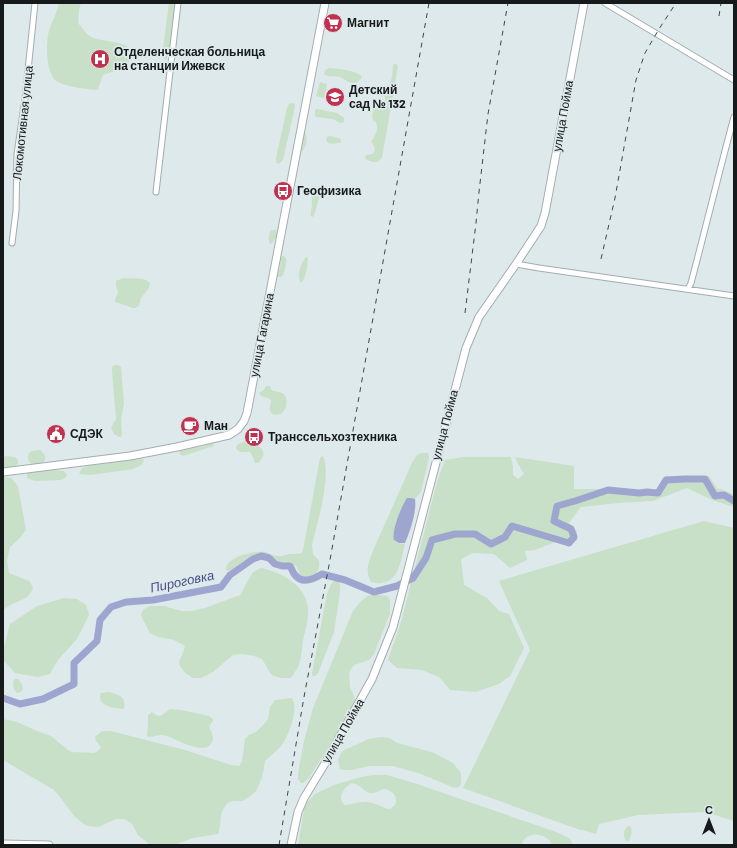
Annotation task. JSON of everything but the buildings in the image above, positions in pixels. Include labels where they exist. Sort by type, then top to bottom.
[{"type":"main road","name":"улица Гагарина","points":[[3,472],[130,456],[177,447],[229,435],[238,429],[242,424],[247,413],[325,3]]},
{"type":"main road","name":"улица Пойма","points":[[291,845],[298,812],[304,798],[372,680],[393,627],[466,348],[479,317],[541,226],[545,213],[584,3]]},
{"type":"main road","points":[[3,844],[48,845]]},
{"type":"street","name":"Локомотивная улица","points":[[12,243],[16,211],[17,154],[35,3]]},
{"type":"street","points":[[156,192],[178,3]]},
{"type":"street","points":[[604,3],[734,80]]},
{"type":"street","points":[[688,289],[691,283],[734,117]]},
{"type":"street","points":[[516,264],[734,296]]},
{"type":"green space","points":[[59,3],[81,3],[78,23],[87,34],[95,39],[122,44],[131,50],[130,61],[120,69],[103,75],[98,89],[94,90],[66,85],[58,82],[51,74],[47,54],[47,40]]},
{"type":"green space","points":[[169,3],[175,3],[169,54],[166,60],[163,58],[163,49]]},
{"type":"green space","points":[[394,64],[398,66],[382,158],[377,162],[373,162],[365,159],[366,155],[373,154],[375,151],[371,142],[377,128],[376,122],[373,120],[372,116],[375,106],[386,102],[381,89],[390,84]]},
{"type":"green space","points":[[329,68],[342,69],[362,76],[359,81],[351,83],[340,77],[328,76],[324,74],[325,70]]},
{"type":"green space","points":[[320,82],[327,84],[324,98],[316,96]]},
{"type":"green space","points":[[291,103],[295,104],[295,107],[283,160],[278,164],[276,162],[276,158],[287,108]]},
{"type":"green space","points":[[317,109],[337,113],[344,118],[344,122],[340,123],[333,119],[316,117],[315,110]]},
{"type":"green space","points":[[303,133],[306,133],[306,141],[301,152],[300,150]]},
{"type":"green space","points":[[330,136],[339,138],[341,142],[333,144],[329,143],[326,141],[327,137]]},
{"type":"green space","points":[[318,189],[321,190],[313,217],[311,216],[312,194]]},
{"type":"green space","points":[[272,230],[276,230],[277,235],[272,244],[269,243],[269,238]]},
{"type":"green space","points":[[282,256],[286,258],[286,263],[282,276],[279,277],[277,275]]},
{"type":"green space","points":[[306,257],[308,258],[306,274],[302,282],[300,282],[300,269]]},
{"type":"green space","points":[[123,278],[144,279],[150,283],[149,288],[141,298],[139,306],[135,308],[115,302],[118,292],[116,281]]},
{"type":"green space","points":[[114,365],[121,367],[124,404],[121,419],[121,437],[114,434],[111,428],[116,419],[112,371],[112,367]]},
{"type":"green space","points":[[266,386],[270,386],[271,390],[284,394],[286,406],[281,413],[275,415],[272,413],[270,409],[271,400],[259,393],[264,390]]},
{"type":"green space","points":[[243,442],[253,443],[261,448],[263,454],[258,463],[255,463],[250,452],[240,452],[236,449],[237,445]]},
{"type":"green space","points":[[211,444],[214,446],[183,456],[179,454],[186,448],[201,447]]},
{"type":"green space","points":[[40,450],[45,457],[44,462],[37,465],[29,462],[29,453]]},
{"type":"green space","points":[[421,453],[428,453],[429,457],[421,492],[415,499],[411,498],[401,544],[405,543],[400,566],[393,578],[387,582],[371,582],[369,578],[368,564],[372,553],[412,463],[417,455]]},
{"type":"green space","points":[[323,456],[326,475],[325,487],[312,545],[313,554],[319,562],[319,567],[316,573],[305,577],[300,574],[296,566],[292,564],[278,562],[261,555],[249,558],[231,570],[226,570],[230,561],[248,553],[265,552],[274,556],[280,556],[302,553],[320,458]]},
{"type":"green space","points":[[3,457],[15,457],[18,460],[18,464],[3,468]]},
{"type":"green space","points":[[463,457],[511,457],[513,475],[518,479],[524,474],[515,457],[574,466],[574,489],[651,491],[658,489],[665,476],[709,476],[717,488],[734,494],[734,507],[712,500],[687,488],[653,501],[581,507],[569,523],[577,531],[577,541],[568,546],[558,541],[535,550],[525,551],[527,560],[510,568],[494,554],[473,553],[461,559],[464,585],[487,598],[499,611],[509,614],[524,648],[510,676],[499,684],[476,692],[450,690],[439,677],[422,670],[397,668],[388,660],[401,622],[437,482],[445,460]]},
{"type":"green space","points":[[143,459],[144,461],[142,464],[133,469],[91,475],[79,474],[82,468],[88,466]]},
{"type":"green space","points":[[55,470],[64,471],[67,475],[61,480],[36,481],[27,478],[27,473]]},
{"type":"green space","points":[[3,477],[11,478],[18,486],[26,530],[10,547],[7,561],[9,573],[29,581],[33,587],[30,594],[26,598],[3,610]]},
{"type":"green space","points":[[704,521],[734,528],[734,821],[705,812],[638,815],[599,824],[596,834],[580,830],[463,788],[530,650],[499,581]]},
{"type":"green space","points":[[261,568],[275,572],[295,584],[305,596],[307,603],[308,617],[300,661],[291,678],[274,676],[271,674],[262,659],[242,654],[233,655],[213,672],[201,678],[193,678],[185,673],[179,662],[185,646],[174,640],[158,637],[150,633],[142,618],[141,614],[143,610],[150,606],[164,606],[182,611],[205,608],[240,595],[253,572]]},
{"type":"green space","points":[[335,580],[338,580],[340,592],[334,632],[318,673],[315,676],[312,676],[327,594],[331,584]]},
{"type":"green space","points":[[369,595],[387,596],[390,601],[390,614],[374,654],[369,660],[354,665],[349,672],[350,687],[355,699],[351,711],[309,778],[301,783],[298,779],[298,773],[304,741],[313,708],[353,611],[361,601]]},
{"type":"green space","points":[[64,598],[77,599],[86,605],[89,615],[77,639],[58,660],[50,674],[38,677],[15,673],[4,661],[4,647],[10,624],[37,606]]},
{"type":"green space","points":[[14,679],[18,679],[22,684],[23,689],[21,692],[17,693],[15,690],[13,685]]},
{"type":"green space","points":[[110,692],[122,697],[124,701],[123,709],[106,706],[103,704],[100,697],[101,693]]},
{"type":"green space","points":[[292,698],[294,703],[294,715],[290,729],[284,742],[278,750],[265,761],[262,776],[256,791],[243,801],[235,801],[226,805],[222,812],[218,834],[193,838],[174,845],[150,845],[138,835],[132,824],[124,819],[116,819],[98,827],[88,826],[74,816],[54,790],[3,760],[3,719],[17,722],[51,736],[72,752],[94,753],[98,751],[101,747],[96,741],[95,737],[102,731],[111,731],[239,766],[242,762],[245,739],[249,735],[256,732],[265,723],[268,719],[270,707],[275,700]]},
{"type":"green space","points":[[170,709],[209,716],[213,719],[209,726],[213,735],[211,744],[200,748],[185,744],[164,735],[148,737],[148,715],[152,712],[157,716],[160,716]]},
{"type":"green space","points":[[381,737],[390,738],[397,743],[432,752],[453,763],[461,773],[460,786],[456,788],[452,787],[421,774],[393,766],[369,766],[352,770],[340,769],[338,760],[344,750],[368,739]]},
{"type":"green space","points":[[387,775],[414,783],[559,833],[570,839],[573,845],[552,845],[545,837],[536,834],[526,837],[523,840],[522,845],[298,845],[305,804],[315,794],[334,785],[361,777]],"holes":[[[352,783],[368,793],[377,792],[383,789],[390,791],[395,796],[396,803],[390,809],[368,802],[344,805],[341,799],[342,792]]]},
{"type":"green space","points":[[628,826],[631,828],[631,834],[629,841],[626,841],[624,833]]},
{"type":"water","points":[[407,498],[415,499],[414,515],[405,543],[399,543],[394,540],[393,536],[395,525],[402,506]]},
{"type":"waterway","name":"Пироговка","points":[[3,698],[20,704],[43,699],[74,684],[74,663],[97,641],[100,620],[111,607],[126,602],[153,600],[221,587],[230,575],[253,559],[261,556],[269,558],[275,564],[290,566],[294,574],[301,579],[308,580],[322,574],[345,580],[374,592],[397,586],[413,578],[426,558],[432,540],[455,534],[475,534],[491,544],[505,537],[512,526],[569,543],[574,537],[571,529],[554,521],[557,506],[608,490],[658,493],[666,480],[705,479],[715,496],[724,495],[734,501]]},
{"type":"railway","points":[[279,845],[304,697],[330,560],[429,3]]},
{"type":"railway","points":[[465,313],[488,114],[508,3]]},
{"type":"railway","points":[[601,259],[615,198],[636,80],[645,53],[676,3]]},
{"type":"railway","points":[[719,16],[721,3]]},
{"type":"place","name":"Магнит","points":[[333,23]]},
{"type":"place","name":"Отделенческая больница на станции Ижевск","points":[[100,59]]},
{"type":"place","name":"Детский сад № 132","points":[[335,97]]},
{"type":"place","name":"Геофизика","points":[[283,191]]},
{"type":"place","name":"Ман","points":[[190,426]]},
{"type":"place","name":"СДЭК","points":[[56,434]]},
{"type":"place","name":"Транссельхозтехника","points":[[254,437]]}]
